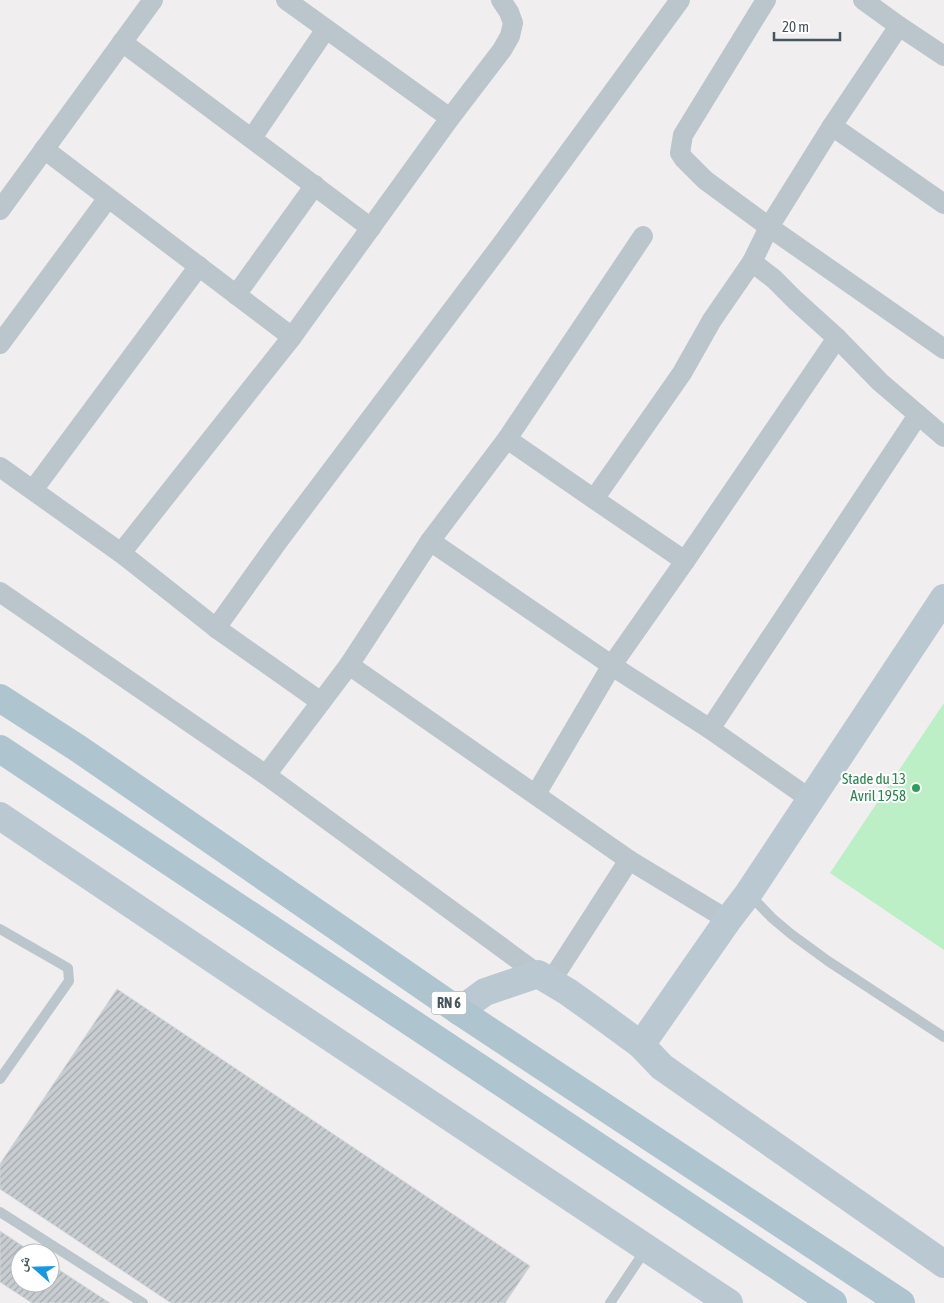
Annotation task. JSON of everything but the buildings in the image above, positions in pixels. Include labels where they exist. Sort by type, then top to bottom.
[{"type":"main road","name":"RN 6","points":[[0,698],[79,749],[459,1010],[901,1303]]},
{"type":"main road","name":"RN 6","points":[[0,749],[833,1303]]},
{"type":"street","points":[[0,210],[153,0]]},
{"type":"street","points":[[286,0],[450,118]]},
{"type":"street","points":[[121,553],[292,337],[450,118],[502,50],[510,36],[513,22],[501,0]]},
{"type":"street","points":[[216,628],[279,540],[502,245],[680,0]]},
{"type":"street","points":[[766,0],[682,135],[680,153],[705,180],[944,349]]},
{"type":"street","points":[[863,0],[944,56]]},
{"type":"street","points":[[594,499],[682,373],[712,320],[752,262],[769,226],[832,126],[899,26]]},
{"type":"street","points":[[252,138],[326,29]]},
{"type":"street","points":[[122,42],[371,228]]},
{"type":"street","points":[[832,126],[944,204]]},
{"type":"street","points":[[44,149],[292,337]]},
{"type":"street","points":[[236,294],[314,185]]},
{"type":"street","points":[[0,344],[108,198]]},
{"type":"street","points":[[266,775],[349,665],[430,541],[507,439],[643,236]]},
{"type":"street","points":[[752,262],[774,278],[838,338],[880,382],[944,437]]},
{"type":"street","points":[[34,490],[199,266]]},
{"type":"street","points":[[536,794],[612,665],[838,338]]},
{"type":"street","points":[[710,730],[918,415]]},
{"type":"street","points":[[507,439],[685,562]]},
{"type":"street","points":[[0,467],[121,553],[216,628],[321,702]]},
{"type":"street","points":[[430,541],[810,799]]},
{"type":"street","points":[[0,592],[266,775],[544,978],[641,1045],[662,1067],[944,1264]]},
{"type":"street","points":[[641,1045],[748,894],[944,598]]},
{"type":"street","points":[[349,665],[629,860],[728,920]]},
{"type":"street","points":[[0,816],[729,1303]]},
{"type":"street","points":[[459,1010],[486,992],[510,983],[544,978],[629,860]]},
{"type":"lane","points":[[748,894],[772,918],[799,940],[944,1038]]},
{"type":"lane","points":[[0,929],[68,968],[69,981],[0,1079]]},
{"type":"lane","points":[[0,1212],[143,1303]]},
{"type":"lane","points":[[610,1303],[647,1248]]},
{"type":"green space","name":"Stade du 13 Avril 1958","points":[[944,703],[944,950],[830,873]]},
{"type":"place","name":"Stade du 13 Avril 1958","points":[[916,788]]}]
